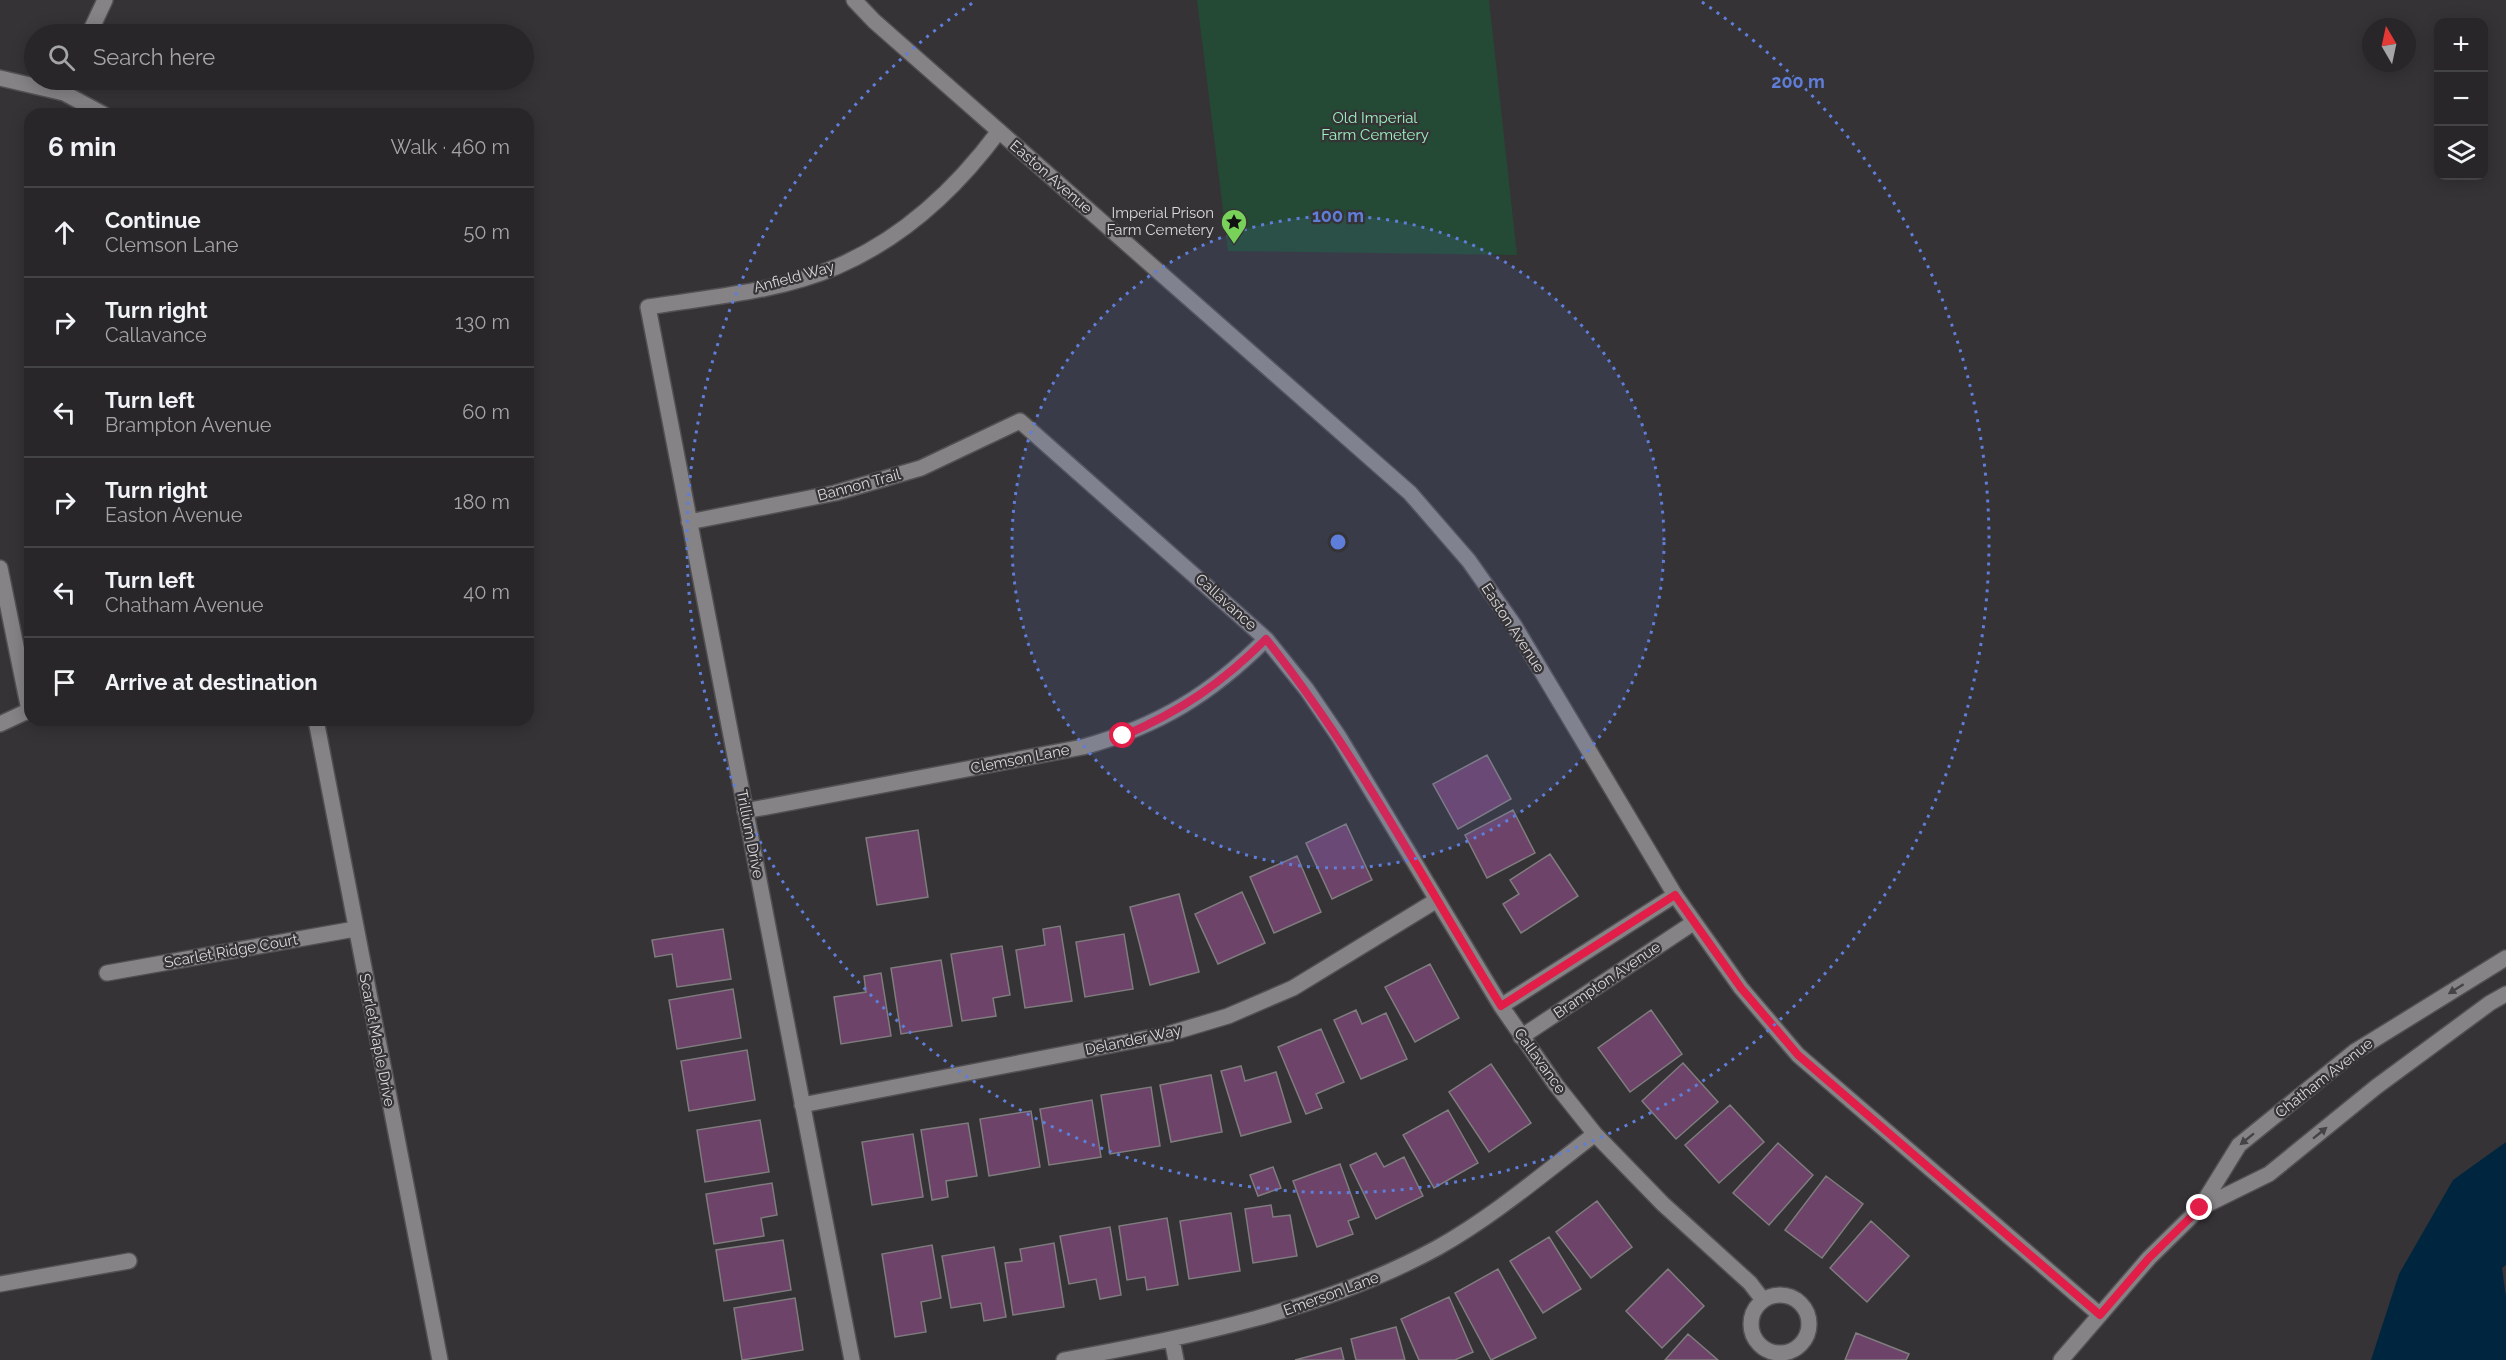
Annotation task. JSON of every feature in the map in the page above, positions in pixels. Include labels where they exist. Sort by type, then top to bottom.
[{"type":"street","points":[[93,24],[105,0]]},
{"type":"street","name":"Easton Avenue","points":[[854,0],[874,21],[1410,493],[1469,561],[1514,625],[1675,895],[1741,988],[1798,1055],[2100,1315]]},
{"type":"street","points":[[0,78],[24,81]]},
{"type":"street","points":[[71,90],[95,108]]},
{"type":"street","name":"Anfield Way","points":[[648,308],[771,286],[834,268],[885,243],[930,208],[971,169],[999,131]]},
{"type":"street","name":"Trillium Drive","points":[[648,308],[852,1360]]},
{"type":"street","name":"Bannon Trail","points":[[689,522],[835,493],[921,468],[1020,421]]},
{"type":"street","name":"Callavance","points":[[1020,421],[1266,639],[1307,690],[1339,737],[1521,1037],[1595,1134],[1663,1204],[1750,1283],[1763,1300]]},
{"type":"street","points":[[0,568],[24,682]]},
{"type":"street","name":"Clemson Lane","points":[[746,811],[1083,747],[1123,736],[1164,719],[1207,692],[1238,667],[1266,639]]},
{"type":"street","points":[[0,724],[24,713]]},
{"type":"street","name":"Scarlet Maple Drive","points":[[317,726],[440,1360]]},
{"type":"street","points":[[1501,1006],[1675,895]]},
{"type":"street","name":"Delander Way","points":[[802,1105],[1168,1034],[1228,1016],[1293,988],[1437,900]]},
{"type":"street","name":"Brampton Avenue","points":[[1521,1037],[1693,923]]},
{"type":"street","name":"Scarlet Ridge Court","points":[[107,973],[355,929]]},
{"type":"street","name":"Chatham Avenue","points":[[2061,1360],[2149,1258],[2200,1208],[2239,1145],[2354,1052],[2506,958]]},
{"type":"street","name":"Chatham Avenue","points":[[2200,1208],[2269,1174],[2376,1087],[2490,1003],[2506,994]]},
{"type":"street","name":"Emerson Lane","points":[[1064,1360],[1172,1340],[1268,1317],[1364,1284],[1438,1247],[1495,1210],[1595,1134]]},
{"type":"street","points":[[0,1284],[129,1261]]},
{"type":"street","points":[[1172,1340],[1176,1360]]},
{"type":"green space","name":"Old Imperial Farm Cemetery","points":[[1197,0],[1489,0],[1517,255],[1228,251]]},
{"type":"water","points":[[2506,1142],[2506,1265],[2502,1268],[2506,1297],[2506,1360],[2371,1360],[2399,1274],[2453,1180]]},
{"type":"building","points":[[1487,755],[1511,799],[1458,829],[1433,784]]},
{"type":"building","points":[[1513,810],[1535,853],[1487,878],[1465,835]]},
{"type":"building","points":[[1346,824],[1372,880],[1332,899],[1306,843]]},
{"type":"building","points":[[918,830],[928,897],[877,905],[866,838]]},
{"type":"building","points":[[1550,854],[1578,896],[1521,933],[1503,904],[1519,894],[1510,880]]},
{"type":"building","points":[[1297,856],[1321,912],[1274,933],[1250,877]]},
{"type":"building","points":[[1242,892],[1265,943],[1218,964],[1195,914]]},
{"type":"building","points":[[1179,894],[1199,972],[1150,985],[1130,907]]},
{"type":"building","points":[[1060,926],[1072,1001],[1025,1008],[1016,950],[1045,945],[1043,929]]},
{"type":"building","points":[[723,929],[731,979],[677,987],[672,954],[655,957],[652,940]]},
{"type":"building","points":[[1124,934],[1133,989],[1085,997],[1076,942]]},
{"type":"building","points":[[1002,946],[1010,995],[993,998],[996,1016],[962,1021],[951,954]]},
{"type":"building","points":[[941,960],[952,1026],[901,1034],[891,968]]},
{"type":"building","points":[[1430,964],[1459,1018],[1415,1042],[1385,987]]},
{"type":"building","points":[[881,973],[891,1036],[841,1044],[834,997],[866,992],[864,976]]},
{"type":"building","points":[[733,989],[741,1038],[677,1049],[669,1000]]},
{"type":"building","points":[[1356,1010],[1362,1024],[1386,1013],[1407,1059],[1361,1079],[1334,1020]]},
{"type":"building","points":[[1651,1010],[1682,1054],[1630,1092],[1598,1048]]},
{"type":"building","points":[[1321,1029],[1344,1082],[1316,1094],[1322,1108],[1306,1114],[1278,1047]]},
{"type":"building","points":[[747,1050],[755,1100],[689,1111],[681,1061]]},
{"type":"building","points":[[1683,1063],[1718,1102],[1676,1139],[1642,1101]]},
{"type":"building","points":[[1491,1064],[1531,1123],[1489,1152],[1449,1092]]},
{"type":"building","points":[[1241,1066],[1245,1081],[1276,1072],[1291,1122],[1241,1136],[1221,1071]]},
{"type":"building","points":[[1211,1075],[1222,1132],[1171,1142],[1160,1085]]},
{"type":"building","points":[[1151,1087],[1160,1146],[1110,1154],[1101,1095]]},
{"type":"building","points":[[1092,1100],[1101,1157],[1049,1165],[1040,1109]]},
{"type":"building","points":[[1730,1105],[1764,1142],[1719,1183],[1685,1145]]},
{"type":"building","points":[[1448,1110],[1478,1163],[1434,1188],[1403,1135]]},
{"type":"building","points":[[1031,1111],[1040,1167],[989,1176],[980,1119]]},
{"type":"building","points":[[760,1120],[769,1172],[705,1182],[697,1130]]},
{"type":"building","points":[[968,1123],[977,1176],[946,1181],[948,1197],[932,1200],[921,1130]]},
{"type":"building","points":[[913,1134],[923,1197],[872,1205],[862,1142]]},
{"type":"building","points":[[1778,1143],[1813,1175],[1769,1225],[1733,1193]]},
{"type":"building","points":[[1376,1153],[1384,1167],[1404,1157],[1423,1196],[1376,1219],[1350,1165]]},
{"type":"building","points":[[1340,1164],[1359,1217],[1348,1221],[1353,1234],[1317,1247],[1293,1181]]},
{"type":"building","points":[[1273,1167],[1281,1188],[1258,1196],[1250,1175]]},
{"type":"building","points":[[1826,1176],[1863,1204],[1822,1258],[1785,1230]]},
{"type":"building","points":[[772,1183],[777,1215],[761,1218],[764,1236],[714,1244],[706,1194]]},
{"type":"building","points":[[1597,1201],[1632,1247],[1591,1278],[1556,1232]]},
{"type":"building","points":[[1271,1205],[1273,1217],[1290,1215],[1297,1256],[1253,1263],[1245,1209]]},
{"type":"building","points":[[1231,1213],[1240,1271],[1189,1279],[1180,1221]]},
{"type":"building","points":[[1167,1218],[1178,1285],[1147,1290],[1145,1277],[1127,1280],[1119,1226]]},
{"type":"building","points":[[1871,1221],[1909,1256],[1867,1302],[1830,1268]]},
{"type":"building","points":[[1110,1227],[1121,1295],[1100,1299],[1096,1279],[1069,1284],[1060,1236]]},
{"type":"building","points":[[1549,1237],[1581,1289],[1543,1313],[1510,1261]]},
{"type":"building","points":[[783,1240],[791,1290],[724,1301],[716,1250]]},
{"type":"building","points":[[1054,1243],[1064,1307],[1013,1315],[1005,1263],[1022,1261],[1020,1249]]},
{"type":"building","points":[[932,1245],[941,1298],[921,1302],[926,1332],[895,1337],[882,1254]]},
{"type":"building","points":[[994,1247],[1006,1317],[984,1321],[981,1303],[951,1308],[942,1256]]},
{"type":"building","points":[[1498,1269],[1536,1338],[1491,1360],[1455,1293]]},
{"type":"building","points":[[1668,1269],[1704,1306],[1662,1348],[1626,1311]]},
{"type":"building","points":[[1449,1297],[1473,1352],[1455,1360],[1419,1360],[1401,1319]]},
{"type":"building","points":[[795,1298],[803,1350],[742,1360],[734,1308]]},
{"type":"building","points":[[1396,1327],[1405,1360],[1356,1360],[1351,1339]]},
{"type":"building","points":[[1856,1333],[1909,1354],[1906,1360],[1845,1360]]},
{"type":"building","points":[[1688,1334],[1718,1360],[1665,1360]]},
{"type":"building","points":[[1341,1348],[1344,1360],[1295,1360]]},
{"type":"place","name":"Imperial Prison Farm Cemetery","points":[[1234,245]]},
{"type":"route","points":[[1123,736],[1164,719],[1207,692],[1238,667],[1266,639],[1307,690],[1339,737],[1501,1006],[1675,895],[1741,988],[1798,1055],[2100,1315],[2149,1258],[2200,1208]]}]
